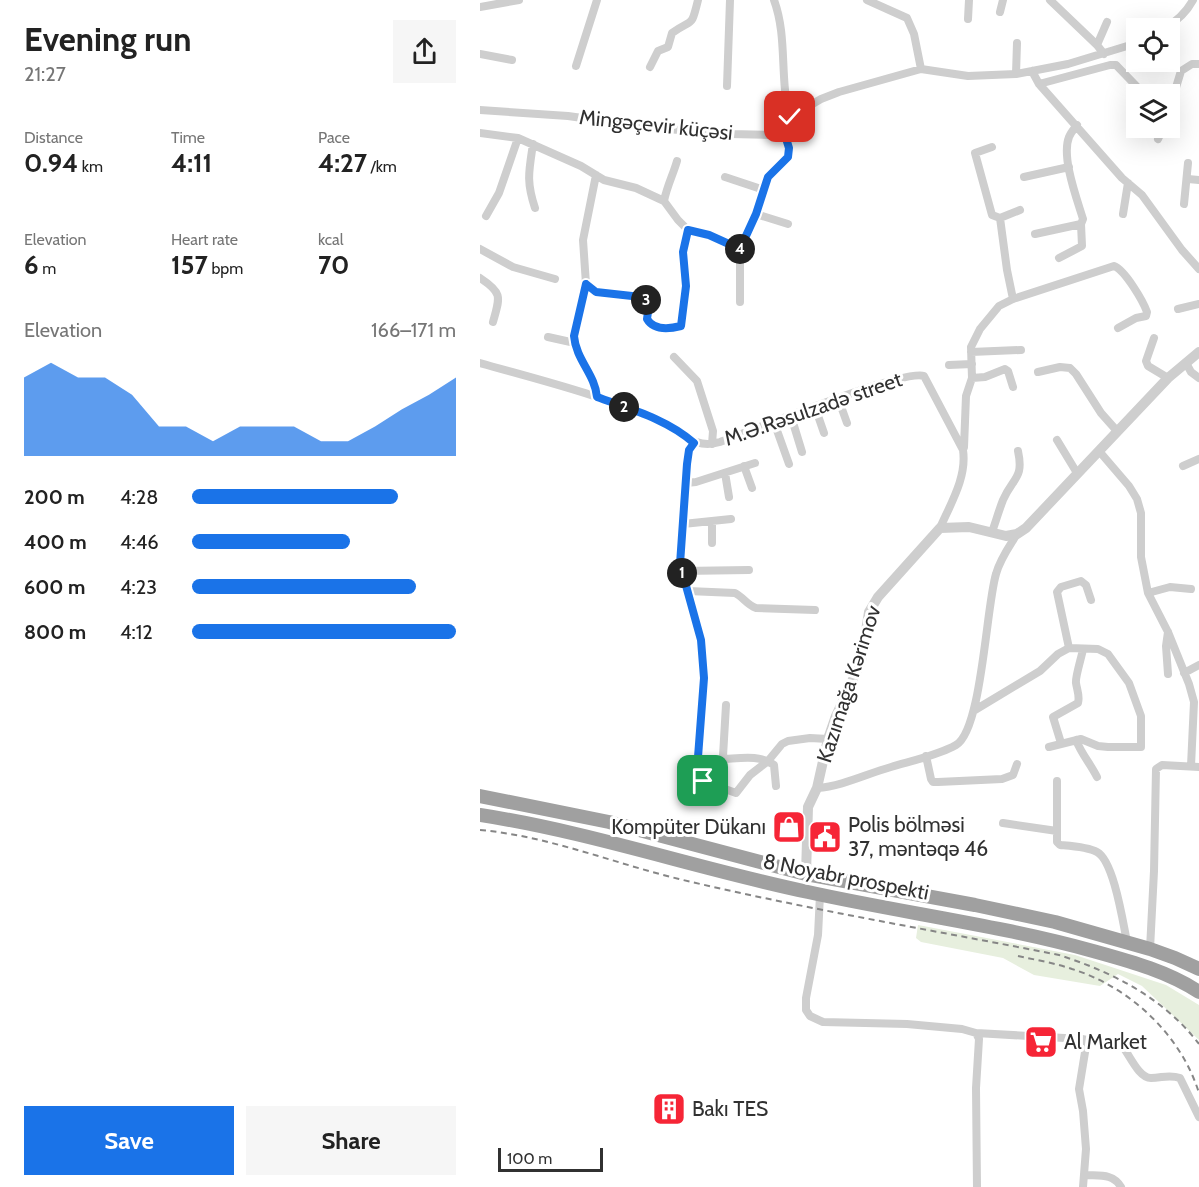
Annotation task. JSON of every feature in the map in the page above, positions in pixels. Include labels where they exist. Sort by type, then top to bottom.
[{"type":"highway","name":"8 Noyabr prospekti","points":[[480,796],[609,822],[806,874],[1032,917],[1150,949],[1199,969]]},
{"type":"highway","name":"8 Noyabr prospekti","points":[[480,815],[606,840],[746,878],[820,895],[970,922],[1058,941],[1146,967],[1187,984],[1199,992]]},
{"type":"street","points":[[480,7],[519,0]]},
{"type":"street","points":[[576,66],[597,0]]},
{"type":"street","points":[[650,67],[657,51],[668,47],[672,33],[690,24],[693,20],[698,0]]},
{"type":"street","points":[[727,86],[730,0]]},
{"type":"street","points":[[774,0],[781,29],[785,99],[790,117]]},
{"type":"street","points":[[867,0],[907,18],[914,34],[921,69]]},
{"type":"street","points":[[968,19],[969,0]]},
{"type":"street","points":[[1000,12],[1003,0]]},
{"type":"street","points":[[1050,0],[1098,45],[1104,54]]},
{"type":"street","points":[[1179,18],[1193,0]]},
{"type":"street","points":[[1098,45],[1107,22]]},
{"type":"street","points":[[1016,74],[1017,43]]},
{"type":"street","points":[[740,302],[740,249],[756,214],[768,177],[788,157],[789,148],[784,132],[790,117],[820,99],[839,92],[921,69],[968,76],[1016,74],[1104,54],[1126,47]]},
{"type":"street","points":[[480,54],[512,60]]},
{"type":"street","points":[[1177,84],[1181,71],[1192,64],[1199,64]]},
{"type":"street","points":[[1039,84],[1110,65],[1116,65],[1134,84]]},
{"type":"street","points":[[1032,71],[1039,84],[1108,163],[1142,195],[1182,250],[1199,269]]},
{"type":"street","name":"Mingəçevir küçəsi","points":[[480,110],[568,116],[719,134],[774,135],[784,132]]},
{"type":"street","points":[[1059,258],[1082,246],[1081,224],[1083,219],[1069,166],[1067,143],[1069,135],[1077,125]]},
{"type":"street","points":[[480,133],[518,138],[581,166],[604,180],[636,188],[664,201],[688,230],[709,235],[740,249]]},
{"type":"street","points":[[486,216],[499,194],[518,138]]},
{"type":"street","points":[[532,144],[528,188],[535,208]]},
{"type":"street","points":[[992,147],[975,153],[992,215],[1000,218],[1020,210]]},
{"type":"street","points":[[664,201],[667,185],[677,161]]},
{"type":"street","points":[[1184,204],[1188,163]]},
{"type":"street","points":[[1024,177],[1069,166]]},
{"type":"street","points":[[596,175],[583,240],[586,284],[574,336],[585,368],[596,384],[597,397]]},
{"type":"street","points":[[725,177],[764,190]]},
{"type":"street","points":[[1188,179],[1199,180]]},
{"type":"street","points":[[1123,214],[1128,183]]},
{"type":"street","points":[[756,214],[788,224]]},
{"type":"street","points":[[1000,218],[1013,299]]},
{"type":"street","points":[[1035,234],[1081,224]]},
{"type":"street","points":[[586,284],[596,292],[641,297],[647,300],[649,305],[647,319],[657,328],[681,326],[686,286],[683,252],[688,230]]},
{"type":"street","points":[[480,249],[513,267],[555,279]]},
{"type":"street","points":[[940,528],[962,477],[965,463],[963,450],[966,396],[972,378],[971,352],[974,339],[999,306],[1013,299],[1114,266],[1119,268],[1125,276],[1147,312],[1146,316],[1136,318],[1118,328]]},
{"type":"street","points":[[480,278],[494,287],[499,295],[493,322]]},
{"type":"street","points":[[1178,309],[1199,304]]},
{"type":"street","points":[[548,337],[566,343],[575,343]]},
{"type":"street","points":[[1154,338],[1146,361],[1148,366],[1168,378]]},
{"type":"street","points":[[971,352],[1021,350]]},
{"type":"street","points":[[817,788],[847,783],[958,744],[968,731],[975,710],[991,595],[1003,555],[1017,534],[1035,518],[1168,378],[1199,352]]},
{"type":"street","points":[[674,357],[697,381],[713,430],[712,444]]},
{"type":"street","name":"M.Ə.Rəsulzadə street","points":[[480,363],[597,397],[660,421],[685,435],[694,443],[712,444],[838,398],[911,375],[924,376],[963,450]]},
{"type":"street","points":[[1186,363],[1191,372],[1199,378]]},
{"type":"street","points":[[949,365],[972,364]]},
{"type":"street","points":[[1038,372],[1060,367],[1070,368],[1101,413],[1117,431]]},
{"type":"street","points":[[972,378],[985,377],[1005,369],[1008,371],[1013,387]]},
{"type":"street","points":[[838,398],[847,423]]},
{"type":"street","points":[[815,407],[824,433]]},
{"type":"street","points":[[791,416],[802,452]]},
{"type":"street","points":[[774,422],[789,464]]},
{"type":"street","points":[[1058,440],[1077,473]]},
{"type":"street","points":[[694,443],[689,450],[680,564],[699,631],[704,678],[698,757],[700,776],[703,781],[736,793],[750,775],[768,761],[782,744],[810,738],[828,739]]},
{"type":"street","points":[[992,532],[1004,498],[1020,473],[1018,451]]},
{"type":"street","points":[[1099,451],[1137,499],[1141,513],[1141,557],[1148,593],[1168,632],[1194,702],[1195,766],[1162,765],[1156,769],[1150,949]]},
{"type":"street","points":[[1183,466],[1199,459]]},
{"type":"street","points":[[686,483],[755,463]]},
{"type":"street","points":[[744,466],[752,488]]},
{"type":"street","points":[[724,473],[729,497]]},
{"type":"street","points":[[683,525],[731,519]]},
{"type":"street","points":[[711,521],[712,543]]},
{"type":"street","points":[[940,528],[969,527],[1006,536],[1017,534]]},
{"type":"street","name":"Kazımağa Kərimov","points":[[806,874],[808,807],[817,788],[828,739],[861,662],[873,602],[940,528]]},
{"type":"street","points":[[682,571],[749,570]]},
{"type":"street","points":[[1069,648],[1057,592],[1061,588],[1081,581],[1086,585],[1091,600]]},
{"type":"street","points":[[1148,593],[1170,587],[1191,589]]},
{"type":"street","points":[[688,591],[735,593],[750,606],[756,608],[816,610]]},
{"type":"street","points":[[1168,632],[1166,646],[1168,674]]},
{"type":"street","points":[[975,710],[1040,671],[1058,654],[1069,648],[1098,649],[1108,654],[1129,683],[1141,716],[1142,747],[1098,746],[1086,740],[1049,747]]},
{"type":"street","points":[[1061,743],[1053,717],[1078,703],[1075,680],[1083,649]]},
{"type":"street","points":[[1184,673],[1199,665]]},
{"type":"street","points":[[726,705],[723,756],[726,759],[746,758],[768,761],[774,765],[776,786]]},
{"type":"street","points":[[1076,741],[1082,755],[1097,777]]},
{"type":"street","points":[[926,756],[933,782],[1002,779],[1013,775],[1017,764]]},
{"type":"street","points":[[1057,781],[1057,842],[1060,845],[1098,852],[1104,858],[1111,871],[1127,942]]},
{"type":"street","points":[[1003,824],[1057,831]]},
{"type":"street","points":[[820,895],[818,935],[806,998],[806,1010],[810,1016],[824,1022],[907,1024],[962,1029],[976,1033],[1087,1040],[1123,1047],[1143,1075],[1149,1078],[1171,1075],[1180,1078],[1199,1117]]},
{"type":"street","points":[[976,1033],[980,1039],[976,1088],[976,1187]]},
{"type":"street","points":[[1083,1187],[1085,1140],[1079,1089],[1087,1040]]},
{"type":"street","points":[[1085,1175],[1109,1176],[1117,1180],[1120,1187]]},
{"type":"green space","points":[[918,925],[1075,955],[1166,985],[1199,1005],[1199,1040],[1142,986],[1118,974],[1100,986],[1034,975],[1003,958],[921,942],[916,938]]},
{"type":"railway","points":[[480,830],[555,844],[654,873],[726,890],[1059,955],[1098,970],[1136,989],[1170,1013],[1199,1044]]},
{"type":"railway","points":[[1018,956],[1059,965],[1093,977],[1133,1001],[1151,1016],[1180,1052],[1199,1093]]},
{"type":"place","name":"Kompüter Dükanı","points":[[789,827]]},
{"type":"place","name":"Polis bölməsi 37, məntəqə 46","points":[[825,837]]},
{"type":"place","name":"Al Market","points":[[1041,1042]]},
{"type":"place","name":"Bakı TES","points":[[669,1109]]},
{"type":"route","points":[[703,781],[700,776],[698,757],[704,678],[701,640],[680,564],[687,464],[689,450],[694,443],[685,435],[660,421],[597,397],[596,384],[585,368],[574,336],[586,284],[596,292],[641,297],[647,300],[649,305],[647,319],[657,328],[681,326],[686,286],[683,252],[688,230],[709,235],[740,249],[756,214],[768,177],[788,157],[789,148],[784,132],[790,117]]}]
